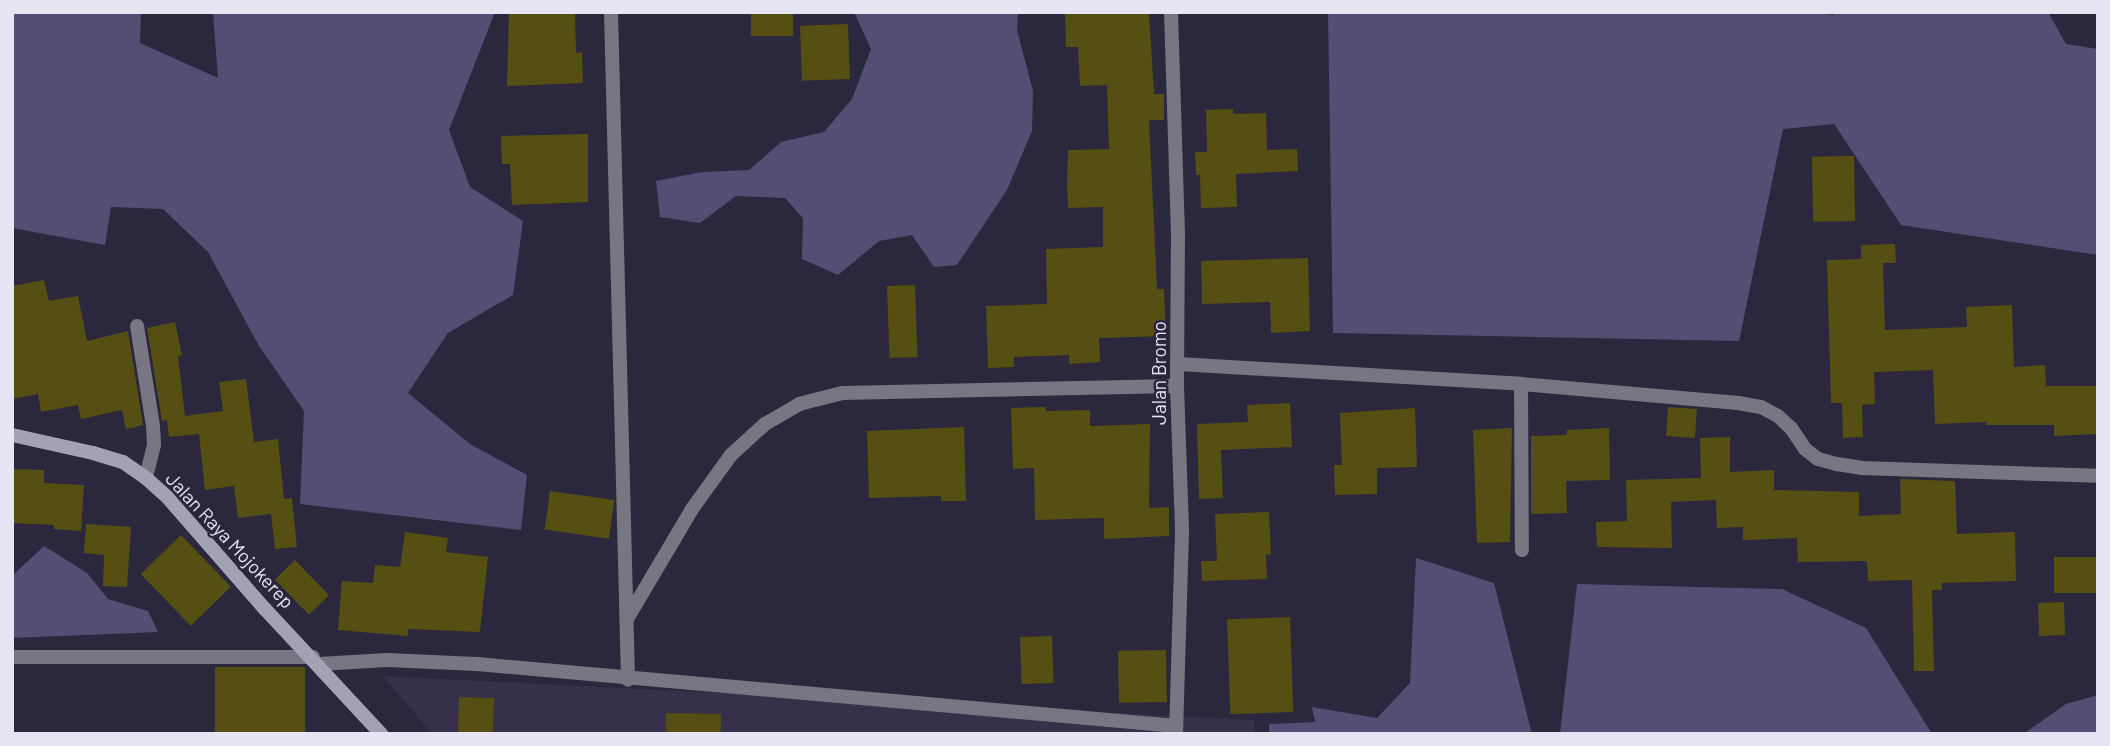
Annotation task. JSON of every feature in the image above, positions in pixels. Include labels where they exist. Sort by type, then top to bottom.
[{"type":"main road","name":"Jalan Raya Mojokerep","points":[[12,435],[93,453],[123,463],[146,478],[168,498],[265,609],[381,734]]},
{"type":"street","points":[[611,12],[628,680]]},
{"type":"street","name":"Jalan Bromo","points":[[1171,12],[1178,233],[1177,386],[1182,532],[1176,730]]},
{"type":"street","points":[[137,326],[153,426],[154,445],[146,478]]},
{"type":"street","points":[[1178,364],[1521,384],[1761,407],[1778,416],[1791,428],[1805,449],[1818,459],[1837,464],[2098,476]]},
{"type":"street","points":[[1521,384],[1522,550]]},
{"type":"street","points":[[626,620],[692,509],[731,455],[765,424],[799,404],[842,393],[1177,386]]},
{"type":"street","points":[[12,657],[387,660],[477,664],[1176,730]]},
{"type":"shaded area","points":[[12,12],[141,12],[140,43],[218,78],[213,12],[495,12],[449,130],[470,187],[523,221],[513,295],[448,333],[408,393],[470,444],[527,475],[521,530],[300,504],[304,411],[259,346],[208,252],[163,209],[111,207],[105,245],[12,228]]},
{"type":"shaded area","points":[[854,12],[1018,12],[1017,30],[1033,91],[1032,131],[1007,190],[957,265],[934,267],[912,235],[879,241],[838,275],[802,259],[803,218],[785,198],[736,196],[700,223],[660,217],[656,181],[702,172],[749,170],[781,142],[824,132],[852,99],[871,49]]},
{"type":"shaded area","points":[[1328,12],[1804,12],[1834,15],[1835,12],[2048,12],[2066,44],[2098,49],[2098,255],[1901,225],[1834,124],[1783,129],[1739,341],[1333,333]]},
{"type":"shaded area","points":[[44,546],[87,573],[108,599],[148,611],[158,632],[12,638],[12,576]]},
{"type":"shaded area","points":[[1416,558],[1494,583],[1532,734],[1269,734],[1269,724],[1315,722],[1312,707],[1377,718],[1410,683]]},
{"type":"shaded area","points":[[1577,584],[1782,589],[1866,628],[1932,734],[1560,734]]},
{"type":"shaded area","points":[[383,676],[1255,720],[1254,734],[432,734]]},
{"type":"shaded area","points":[[2098,695],[2098,734],[2023,734],[2066,704]]},
{"type":"building","points":[[509,12],[575,12],[576,53],[582,52],[583,83],[507,86]]},
{"type":"building","points":[[751,12],[793,12],[793,36],[751,36]]},
{"type":"building","points":[[1065,12],[1149,12],[1154,94],[1164,94],[1164,120],[1149,120],[1157,289],[1164,289],[1166,336],[1099,338],[1100,362],[1069,364],[1069,355],[1014,357],[1014,367],[988,368],[986,306],[1047,304],[1046,249],[1103,247],[1103,207],[1068,208],[1067,183],[1068,150],[1109,149],[1107,85],[1080,86],[1078,47],[1066,47]]},
{"type":"building","points":[[848,24],[850,79],[802,81],[800,26]]},
{"type":"building","points":[[1233,109],[1233,114],[1266,113],[1267,150],[1297,149],[1298,171],[1236,174],[1237,207],[1201,208],[1200,175],[1196,175],[1195,152],[1207,152],[1206,110]]},
{"type":"building","points":[[588,134],[588,202],[512,205],[510,164],[502,164],[501,136]]},
{"type":"building","points":[[1854,156],[1855,221],[1813,222],[1812,157]]},
{"type":"building","points":[[1895,244],[1896,263],[1883,263],[1885,330],[1967,327],[1966,307],[2012,305],[2014,367],[2045,365],[2046,386],[2098,386],[2098,434],[2054,436],[2054,425],[1986,425],[1986,422],[1935,424],[1933,370],[1874,372],[1875,404],[1862,405],[1863,437],[1843,438],[1842,403],[1831,403],[1827,260],[1861,259],[1861,245]]},
{"type":"building","points":[[1308,258],[1310,331],[1271,333],[1270,302],[1202,304],[1201,261]]},
{"type":"building","points":[[44,280],[49,301],[78,296],[87,341],[128,331],[143,425],[126,429],[122,410],[81,419],[78,405],[41,412],[38,394],[12,399],[12,286]]},
{"type":"building","points":[[915,285],[918,357],[890,358],[887,286]]},
{"type":"building","points":[[175,322],[182,355],[178,356],[185,416],[223,411],[219,382],[246,379],[254,442],[278,439],[284,499],[292,498],[297,547],[275,549],[271,514],[238,518],[234,486],[205,490],[199,434],[169,437],[167,420],[162,421],[147,328]]},
{"type":"building","points":[[1290,403],[1292,447],[1221,450],[1223,498],[1199,499],[1197,424],[1248,422],[1247,405]]},
{"type":"building","points":[[1045,407],[1046,411],[1090,410],[1090,426],[1150,424],[1149,508],[1169,507],[1169,536],[1104,539],[1104,518],[1035,520],[1034,468],[1013,469],[1011,408]]},
{"type":"building","points":[[1668,407],[1697,409],[1695,438],[1666,436]]},
{"type":"building","points":[[1415,408],[1417,467],[1377,468],[1377,494],[1335,495],[1334,465],[1342,465],[1340,413]]},
{"type":"building","points":[[964,427],[966,501],[941,501],[941,496],[869,498],[867,431]]},
{"type":"building","points":[[1512,428],[1510,542],[1477,543],[1473,430]]},
{"type":"building","points":[[1609,428],[1610,480],[1566,481],[1567,513],[1531,514],[1531,436],[1567,435],[1567,430]]},
{"type":"building","points":[[1730,437],[1730,472],[1774,470],[1774,490],[1859,492],[1859,516],[1901,514],[1900,479],[1955,481],[1957,534],[2015,532],[2016,581],[1942,583],[1942,590],[1932,590],[1934,671],[1914,671],[1912,580],[1868,581],[1867,561],[1798,562],[1797,538],[1743,540],[1743,527],[1717,528],[1716,500],[1671,502],[1672,548],[1597,547],[1596,522],[1627,521],[1626,480],[1701,478],[1700,438]]},
{"type":"building","points":[[12,469],[44,470],[44,483],[84,485],[81,531],[54,529],[54,525],[12,523]]},
{"type":"building","points":[[550,491],[614,500],[609,539],[545,530]]},
{"type":"building","points":[[1269,512],[1271,554],[1266,555],[1267,579],[1202,581],[1201,561],[1217,561],[1215,514]]},
{"type":"building","points":[[86,524],[131,527],[127,587],[103,586],[104,555],[84,553]]},
{"type":"building","points":[[405,532],[448,538],[446,552],[488,557],[480,632],[408,629],[408,636],[338,630],[342,581],[373,583],[375,565],[400,567]]},
{"type":"building","points":[[181,535],[231,587],[191,626],[141,574]]},
{"type":"building","points":[[2054,557],[2098,557],[2098,593],[2054,593]]},
{"type":"building","points":[[295,560],[329,595],[309,615],[275,579]]},
{"type":"building","points":[[2064,602],[2065,635],[2039,636],[2038,603]]},
{"type":"building","points":[[1290,617],[1293,712],[1230,714],[1227,619]]},
{"type":"building","points":[[1052,636],[1054,683],[1022,684],[1020,637]]},
{"type":"building","points":[[1166,650],[1167,702],[1119,703],[1118,651]]},
{"type":"building","points":[[215,667],[305,667],[305,733],[215,733]]},
{"type":"building","points":[[459,697],[494,698],[493,734],[458,734]]},
{"type":"building","points":[[666,713],[721,714],[721,734],[666,734]]}]
